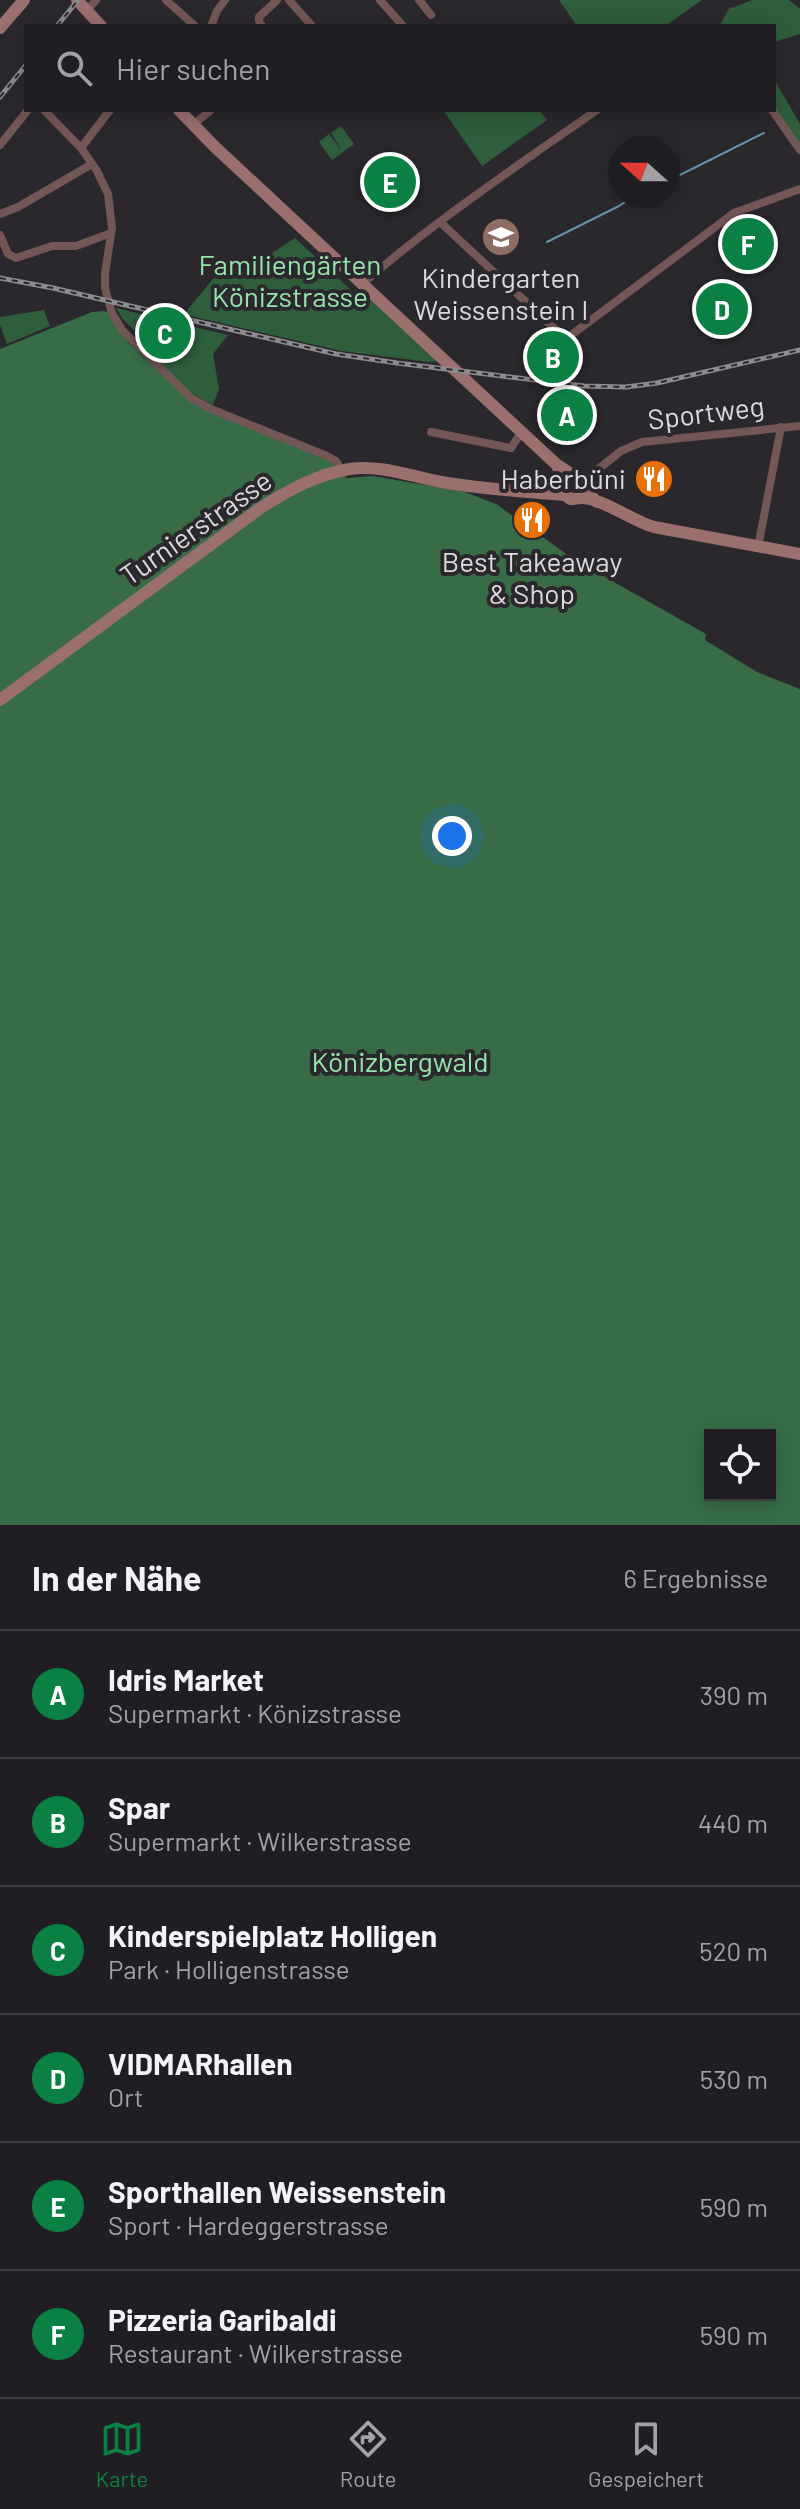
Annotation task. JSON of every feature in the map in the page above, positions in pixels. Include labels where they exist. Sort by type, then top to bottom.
[{"type":"main road","points":[[0,28],[24,0]]},
{"type":"main road","points":[[82,5],[99,24]]},
{"type":"main road","points":[[182,112],[522,431],[556,464],[573,487],[597,502],[648,525],[800,554]]},
{"type":"main road","name":"Turnierstrasse","points":[[0,700],[259,509],[301,485],[342,471],[371,469],[457,484],[542,493],[573,487]]},
{"type":"street","points":[[82,5],[96,0]]},
{"type":"street","points":[[166,0],[193,24]]},
{"type":"street","points":[[212,24],[225,0]]},
{"type":"street","points":[[261,24],[259,17],[277,0]]},
{"type":"street","points":[[289,0],[310,24]]},
{"type":"street","points":[[380,0],[401,24]]},
{"type":"street","points":[[419,0],[431,15]]},
{"type":"street","points":[[0,145],[26,112]]},
{"type":"street","points":[[46,112],[81,148],[108,194],[112,217],[105,273],[108,301],[116,322],[181,390],[197,401],[327,456],[336,461],[342,471]]},
{"type":"street","points":[[81,148],[108,112]]},
{"type":"street","points":[[193,125],[209,112]]},
{"type":"street","points":[[362,284],[392,258],[594,112]]},
{"type":"street","points":[[773,112],[800,150]]},
{"type":"street","points":[[0,214],[92,164]]},
{"type":"street","points":[[441,223],[566,339],[734,213],[784,191],[800,189]]},
{"type":"street","points":[[0,235],[8,254],[16,258],[52,246],[76,246],[111,233]]},
{"type":"street","name":"Sportweg","points":[[573,487],[621,451],[642,442],[800,426]]},
{"type":"street","points":[[758,547],[781,427]]},
{"type":"street","points":[[431,432],[511,448],[522,431]]},
{"type":"green space","points":[[559,0],[702,0],[668,24],[576,24]]},
{"type":"green space","points":[[752,0],[789,0],[800,9],[800,34],[776,41],[776,24],[720,24],[732,8]]},
{"type":"green space","points":[[776,82],[800,124],[800,145],[776,112]]},
{"type":"green space","points":[[444,112],[541,112],[547,120],[482,166]]},
{"type":"green space","points":[[341,126],[354,144],[332,160],[319,142],[329,134],[342,151],[331,133]]},
{"type":"green space","name":"Familiengärten Könizstrasse","points":[[295,238],[367,305],[369,303],[355,290],[361,290],[439,361],[341,351],[186,315],[228,261],[242,273]]},
{"type":"green space","points":[[116,308],[228,335],[213,354],[219,389],[213,405],[187,391],[123,326],[161,358]]},
{"type":"green space","points":[[44,310],[50,326],[7,344],[0,317]]},
{"type":"green space","name":"Könizbergwald","points":[[92,312],[108,312],[128,342],[190,401],[329,460],[347,478],[373,476],[465,492],[496,504],[575,560],[706,634],[705,640],[757,672],[800,689],[800,1525],[0,1525],[0,349]]},
{"type":"waterway","points":[[680,175],[764,133]]},
{"type":"waterway","points":[[547,242],[615,208]]},
{"type":"railway","points":[[59,24],[78,0]]},
{"type":"railway","points":[[0,97],[24,67]]},
{"type":"railway","points":[[0,278],[336,354],[584,386],[626,387],[657,383],[800,350]]},
{"type":"place","name":"Sporthallen Weissenstein","points":[[390,182]]},
{"type":"place","name":"Kindergarten Weissenstein I","points":[[501,237]]},
{"type":"place","name":"Pizzeria Garibaldi","points":[[748,244]]},
{"type":"place","name":"VIDMARhallen","points":[[722,309]]},
{"type":"place","name":"Kinderspielplatz Holligen","points":[[165,333]]},
{"type":"place","name":"Spar","points":[[553,357]]},
{"type":"place","name":"Idris Market","points":[[567,415]]},
{"type":"place","name":"Haberbüni","points":[[654,479]]},
{"type":"place","name":"Best Takeaway & Shop","points":[[532,520]]}]
